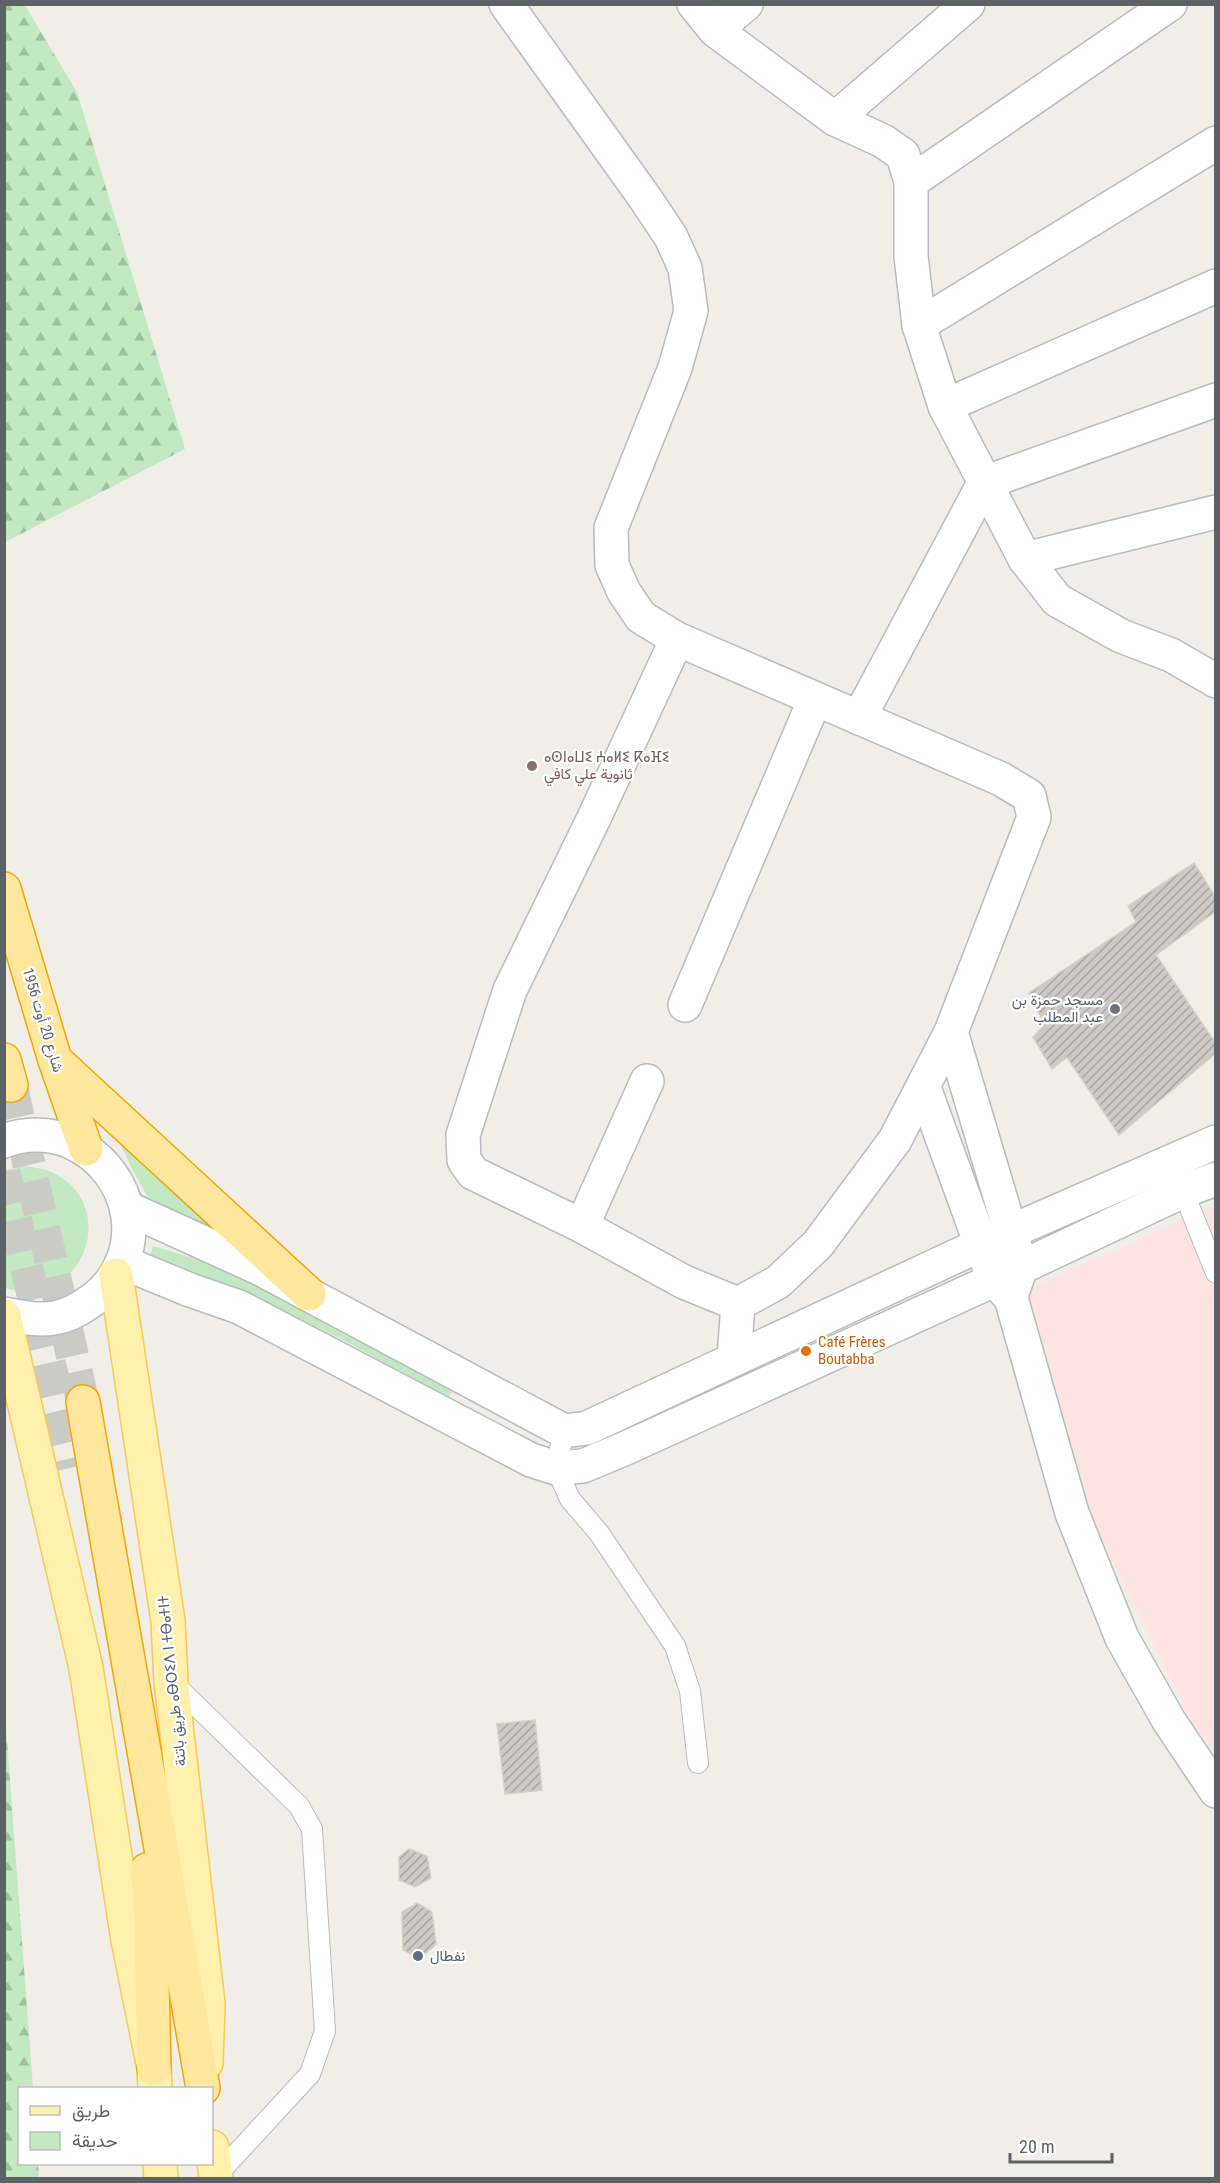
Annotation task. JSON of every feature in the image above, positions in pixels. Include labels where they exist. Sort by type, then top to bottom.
[{"type":"highway","name":"شارع 20 أوت 1956","points":[[4,889],[55,1060],[86,1149]]},
{"type":"highway","points":[[55,1060],[309,1294]]},
{"type":"highway","points":[[83,1402],[204,2087]]},
{"type":"highway","points":[[74,1467],[137,1781],[150,1895],[154,2078]]},
{"type":"main road","name":"طريق باتنة ⴰⴱⵔⵉⴷ ⵏ ⵜⴱⴰⵜⵏⵜ","points":[[119,1269],[168,1622],[171,1681],[208,2004],[204,2087]]},
{"type":"main road","points":[[4,1315],[86,1668],[128,1940],[154,2078]]},
{"type":"street","points":[[506,4],[645,198],[671,237],[685,268],[691,311],[675,368],[611,528],[612,565],[624,592],[641,617],[677,639],[1001,779],[1029,796],[1034,817],[951,1032],[924,1088],[895,1140],[818,1244],[778,1282],[738,1304]]},
{"type":"street","points":[[694,4],[715,30],[835,119],[883,141],[903,155],[911,182],[910,256],[919,325],[945,406],[1025,559],[1057,600],[1121,636],[1172,655],[1215,681]]},
{"type":"street","points":[[715,30],[746,4]]},
{"type":"street","points":[[835,119],[968,4]]},
{"type":"street","points":[[911,182],[1170,4]]},
{"type":"street","points":[[919,325],[1215,143]]},
{"type":"street","points":[[945,406],[1215,286]]},
{"type":"street","points":[[859,718],[984,483],[1215,400]]},
{"type":"street","points":[[1025,559],[1215,512]]},
{"type":"street","points":[[677,639],[594,818],[510,990],[463,1135],[464,1160],[473,1173],[582,1226],[684,1282],[738,1304]]},
{"type":"street","points":[[685,1005],[815,699]]},
{"type":"street","points":[[951,1032],[1012,1232],[1008,1282]]},
{"type":"street","points":[[582,1226],[647,1081]]},
{"type":"street","points":[[924,1088],[982,1244],[1008,1282],[1072,1514],[1122,1638],[1169,1721],[1215,1791]]},
{"type":"street","points":[[4,1141],[38,1135],[63,1138],[86,1149],[101,1160],[122,1191],[128,1208],[129,1235],[119,1269],[99,1295],[79,1310],[54,1318],[29,1319],[4,1315]]},
{"type":"street","points":[[128,1208],[260,1268],[564,1431],[587,1428],[982,1244],[1215,1142]]},
{"type":"street","points":[[119,1269],[239,1307],[531,1460],[556,1468],[583,1466],[1008,1282],[1183,1191],[1215,1179]]},
{"type":"street","points":[[734,1358],[738,1304]]},
{"type":"lane","points":[[1183,1191],[1215,1273]]},
{"type":"lane","points":[[564,1431],[556,1468],[570,1500],[599,1533],[675,1646],[690,1691],[698,1763]]},
{"type":"lane","points":[[171,1681],[299,1806],[312,1829],[325,2031],[310,2074],[214,2168]]},
{"type":"shaded area","points":[[1215,1205],[1215,1768],[1081,1497],[1027,1290]]},
{"type":"green space","points":[[24,4],[77,92],[185,449],[5,542],[4,5]]},
{"type":"green space","points":[[119,1140],[213,1227],[209,1233],[155,1210]]},
{"type":"green space","points":[[26,1166],[49,1171],[72,1186],[85,1206],[89,1228],[84,1250],[73,1270],[55,1284],[32,1291],[5,1288],[5,1170]]},
{"type":"green space","points":[[153,1246],[226,1268],[406,1363],[452,1391],[447,1399],[351,1344],[274,1306],[149,1261]]},
{"type":"green space","points":[[5,1714],[33,2087],[18,2087],[18,2165],[38,2165],[39,2178],[5,2178]]},
{"type":"building","name":"مسجد حمزة بن عبد المطلب","points":[[1194,863],[1216,898],[1216,911],[1156,955],[1216,1044],[1216,1053],[1119,1135],[1067,1057],[1052,1069],[1033,1037],[1045,1025],[1029,993],[1136,922],[1128,906]]},
{"type":"building","points":[[535,1720],[542,1790],[505,1794],[497,1724]]},
{"type":"building","points":[[409,1849],[427,1856],[431,1878],[415,1887],[399,1880],[399,1857]]},
{"type":"building","points":[[417,1903],[432,1912],[436,1944],[420,1958],[403,1950],[402,1912]]},
{"type":"tunnel","points":[[11,1085],[83,1402]]},
{"type":"tunnel","points":[[4,1172],[74,1467]]},
{"type":"place","name":"ⴰⵙⵏⴰⵡⵉ ⵄⴰⵍⵉ ⴽⴰⴼⵉ ثانوية علي كافي","points":[[532,766]]},
{"type":"place","name":"مسجد حمزة بن عبد المطلب","points":[[1115,1009]]},
{"type":"place","name":"Café Frères Boutabba","points":[[806,1351]]},
{"type":"place","name":"نفطال","points":[[418,1956]]}]
